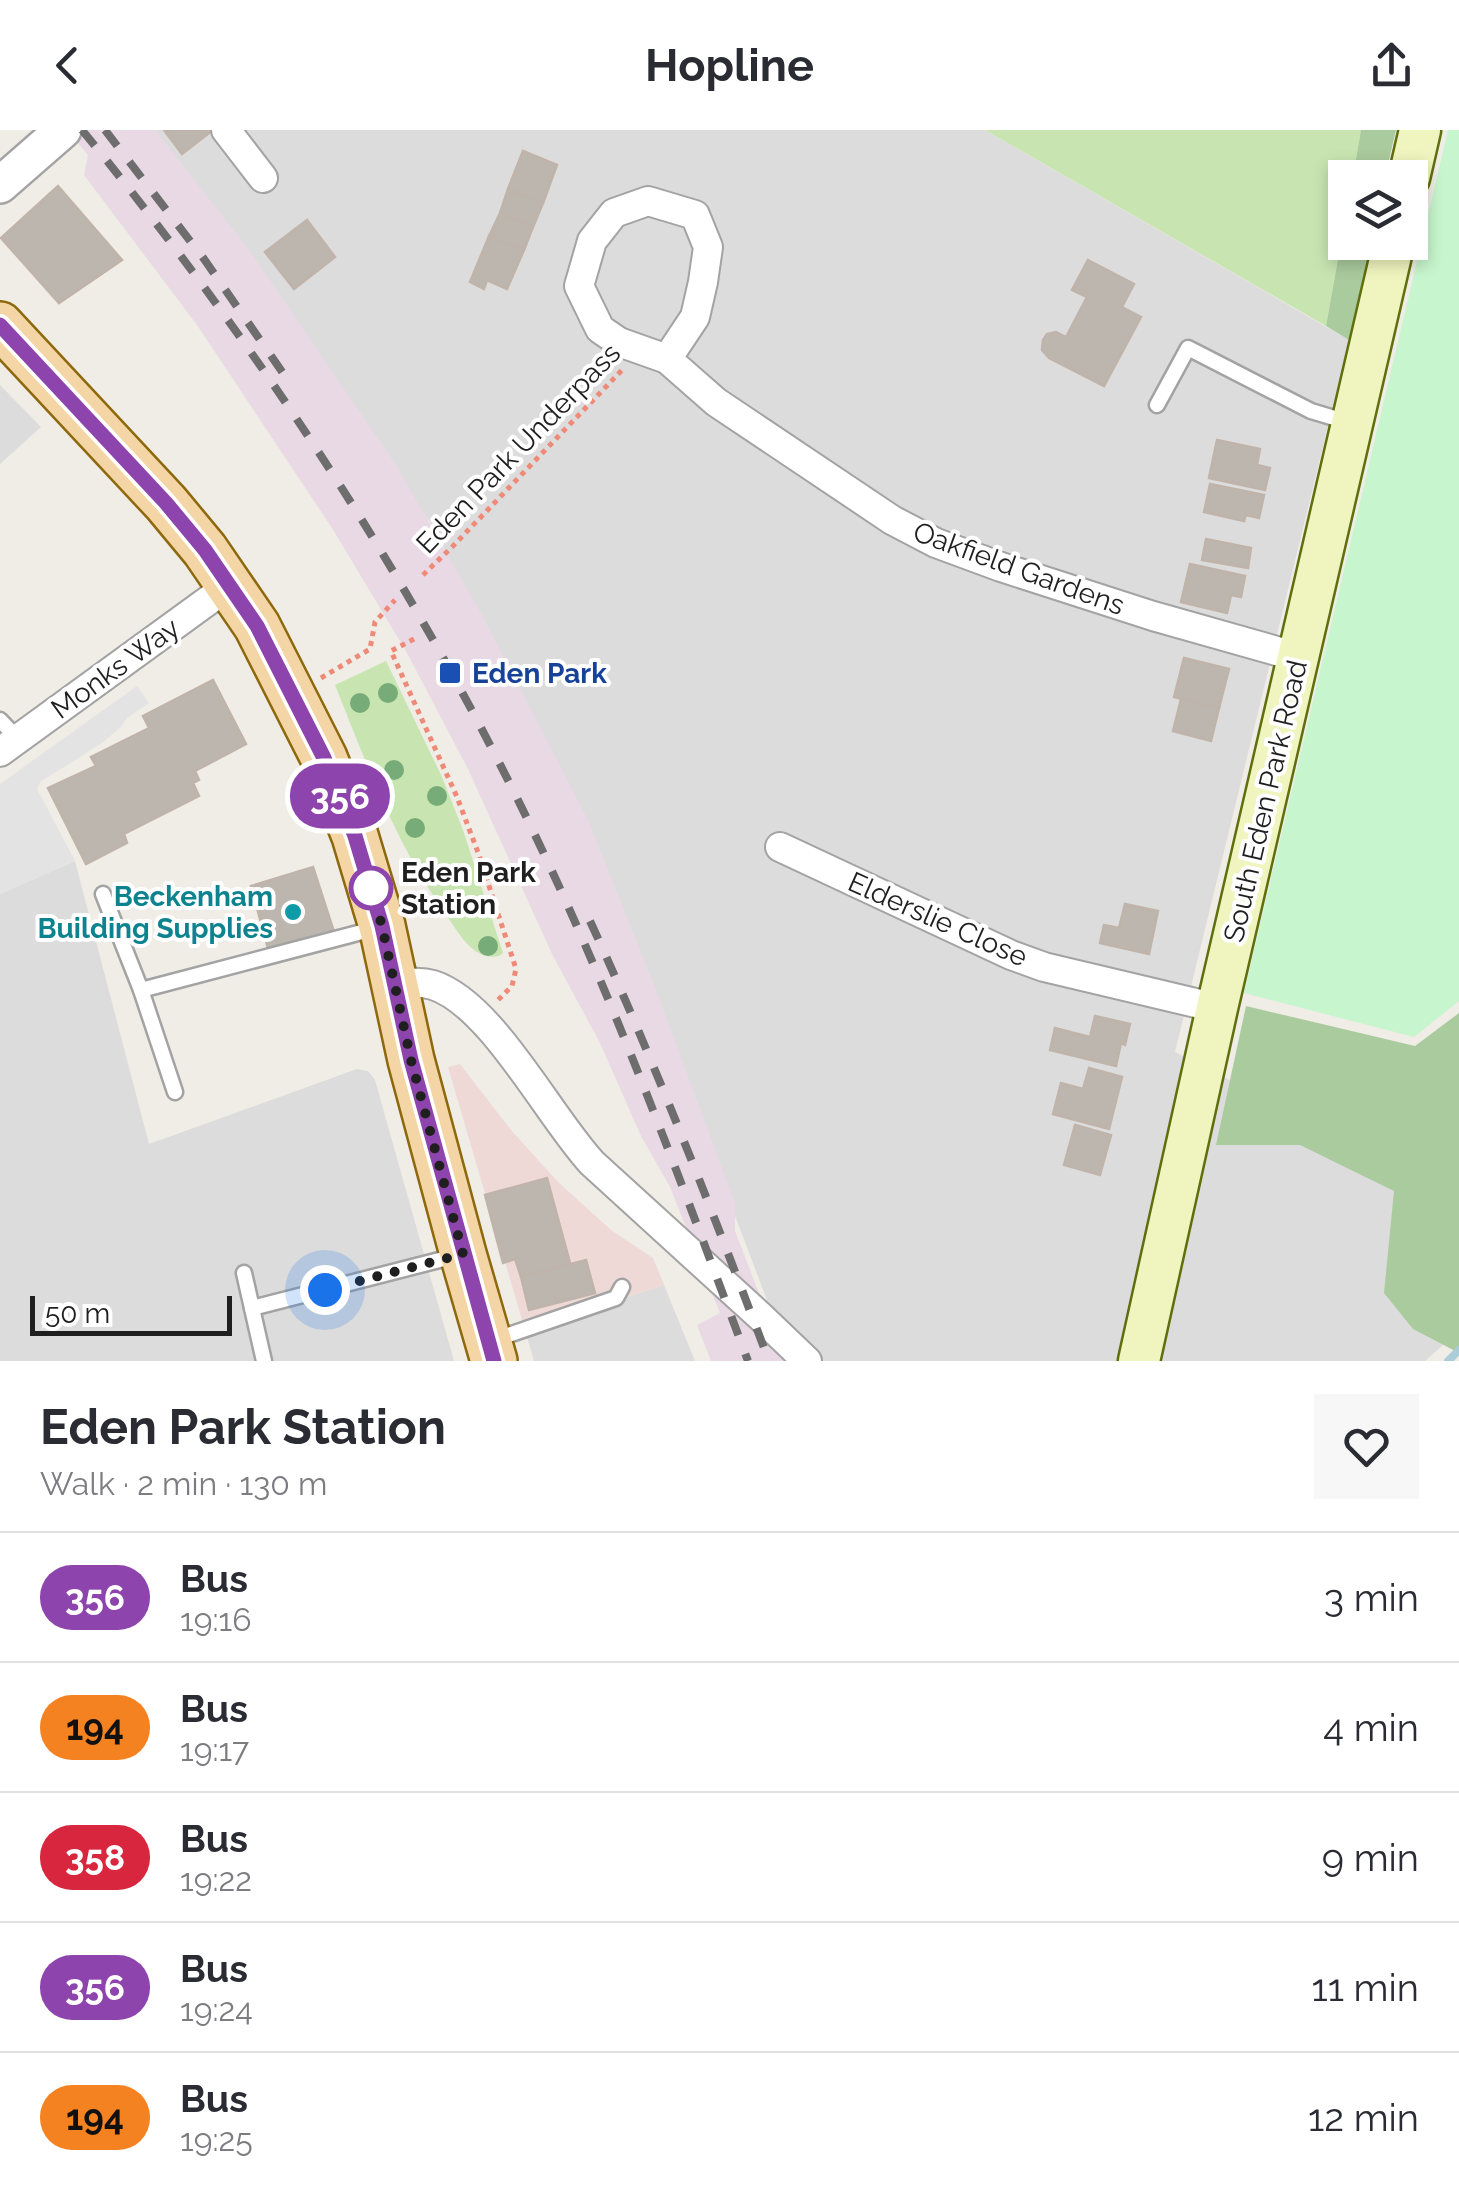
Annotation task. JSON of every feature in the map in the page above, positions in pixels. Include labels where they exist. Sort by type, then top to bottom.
[{"type":"main road","points":[[1413,160],[1420,130]]},
{"type":"main road","name":"South Eden Park Road","points":[[1139,1361],[1390,260]]},
{"type":"main road","points":[[0,325],[166,503],[230,584],[291,692],[343,802],[382,926],[411,1060],[491,1351]]},
{"type":"street","points":[[0,185],[63,130]]},
{"type":"street","points":[[226,130],[263,178]]},
{"type":"street","name":"Oakfield Gardens","points":[[654,354],[695,317],[708,248],[695,215],[648,201],[614,213],[592,240],[579,286],[600,329],[619,342],[654,354],[716,402],[892,520],[936,543],[1001,568],[1298,657]]},
{"type":"street","name":"Monks Way","points":[[6,737],[230,584]]},
{"type":"street","name":"Elderslie Close","points":[[780,846],[1011,955],[1217,1008]]},
{"type":"street","points":[[395,986],[414,982],[436,986],[460,1000],[500,1040],[570,1138],[626,1197],[807,1361]]},
{"type":"lane","points":[[1157,405],[1188,348],[1311,411],[1352,423]]},
{"type":"lane","points":[[104,894],[175,1092]]},
{"type":"lane","points":[[141,990],[382,926]]},
{"type":"lane","points":[[252,1308],[463,1254]]},
{"type":"lane","points":[[244,1273],[264,1361]]},
{"type":"lane","points":[[491,1351],[616,1298],[622,1288]]},
{"type":"path","name":"Eden Park Underpass","points":[[423,574],[654,354]]},
{"type":"path","points":[[291,692],[370,649],[375,622],[396,600]]},
{"type":"path","points":[[414,638],[391,650],[458,797],[516,970],[512,986],[479,1018]]},
{"type":"shaded area","points":[[67,130],[155,130],[247,247],[396,465],[483,617],[588,820],[735,1203],[735,1231],[788,1361],[711,1361],[697,1325],[720,1313],[670,1187],[552,954],[468,769],[407,653],[332,528],[197,325],[84,175],[88,155]]},
{"type":"shaded area","points":[[155,130],[985,130],[1349,340],[1175,1052],[1459,1198],[1459,1331],[1425,1361],[790,1361],[653,999],[436,531]]},
{"type":"shaded area","points":[[0,385],[41,427],[0,464]]},
{"type":"shaded area","points":[[137,686],[149,703],[102,743],[40,782],[37,789],[75,861],[0,894],[0,784]]},
{"type":"shaded area","points":[[75,861],[149,1144],[357,1069],[368,1071],[375,1080],[454,1361],[0,1361],[0,894]]},
{"type":"shaded area","points":[[460,1064],[558,1182],[611,1230],[653,1258],[664,1285],[525,1330],[448,1067]]},
{"type":"shaded area","points":[[664,1285],[695,1361],[534,1361],[525,1330]]},
{"type":"green space","points":[[985,130],[1361,130],[1356,160],[1328,160],[1328,260],[1338,260],[1326,326]]},
{"type":"green space","points":[[1361,130],[1396,130],[1389,160],[1356,160]]},
{"type":"green space","points":[[1448,130],[1459,130],[1459,1001],[1414,1037],[1244,993],[1417,260],[1428,260],[1428,215]]},
{"type":"green space","points":[[1338,260],[1367,260],[1349,340],[1326,326]]},
{"type":"green space","points":[[386,661],[463,830],[503,953],[499,956],[482,955],[468,945],[412,861],[335,685]]},
{"type":"green space","points":[[1246,1006],[1415,1046],[1459,1013],[1459,1353],[1413,1329],[1384,1293],[1394,1191],[1300,1145],[1216,1145]]},
{"type":"building","points":[[164,130],[213,130],[182,154]]},
{"type":"building","points":[[523,151],[557,165],[543,203],[508,189]]},
{"type":"building","points":[[58,186],[122,260],[59,303],[1,238]]},
{"type":"building","points":[[508,189],[543,203],[533,227],[500,213]]},
{"type":"building","points":[[500,213],[533,227],[524,250],[489,236]]},
{"type":"building","points":[[307,220],[335,257],[294,289],[265,252]]},
{"type":"building","points":[[489,236],[524,250],[507,289],[487,280],[484,289],[470,282]]},
{"type":"building","points":[[1088,260],[1134,284],[1122,307],[1141,317],[1104,386],[1049,358],[1042,350],[1047,334],[1056,332],[1066,337],[1087,297],[1072,290]]},
{"type":"building","points":[[1217,440],[1260,449],[1257,465],[1270,468],[1265,490],[1209,478]]},
{"type":"building","points":[[1210,484],[1264,495],[1259,518],[1246,515],[1244,521],[1204,512]]},
{"type":"building","points":[[1206,539],[1251,548],[1248,568],[1202,560]]},
{"type":"building","points":[[1190,564],[1245,576],[1241,597],[1231,595],[1227,613],[1181,602]]},
{"type":"building","points":[[1184,658],[1229,669],[1219,708],[1174,697]]},
{"type":"building","points":[[213,680],[246,744],[195,771],[199,780],[193,783],[199,796],[124,834],[127,843],[86,864],[48,788],[96,766],[91,757],[149,728],[143,716]]},
{"type":"building","points":[[1181,699],[1219,708],[1211,741],[1173,731]]},
{"type":"building","name":"Beckenham Building Supplies","points":[[313,867],[336,938],[269,952],[251,886]]},
{"type":"building","points":[[1125,904],[1158,911],[1149,954],[1100,943],[1104,925],[1119,928]]},
{"type":"building","points":[[1095,1016],[1130,1024],[1116,1066],[1050,1050],[1055,1028],[1090,1037]]},
{"type":"building","points":[[1089,1068],[1122,1077],[1109,1129],[1053,1114],[1061,1083],[1083,1089]]},
{"type":"building","points":[[1075,1125],[1111,1135],[1100,1175],[1064,1165]]},
{"type":"building","points":[[547,1178],[570,1263],[521,1277],[515,1259],[503,1263],[485,1195]]},
{"type":"building","points":[[586,1260],[595,1293],[529,1310],[521,1277]]},
{"type":"waterway","points":[[1448,1361],[1459,1350]]},
{"type":"railway","points":[[82,130],[226,317],[293,414],[419,615],[476,719],[530,824],[602,984],[748,1361]]},
{"type":"railway","points":[[105,130],[204,259],[285,376]]},
{"type":"railway","points":[[590,921],[661,1084],[769,1361]]},
{"type":"bus line","name":"356","points":[[0,325],[205,550],[257,626],[324,758],[355,836],[382,926],[411,1060],[494,1361]]},
{"type":"place","name":"Eden Park","points":[[450,673]]},
{"type":"place","name":"Eden Park Station","points":[[371,888]]},
{"type":"place","name":"Beckenham Building Supplies","points":[[293,912]]},
{"type":"route","points":[[325,1290],[463,1254],[367,875],[371,888]]}]
